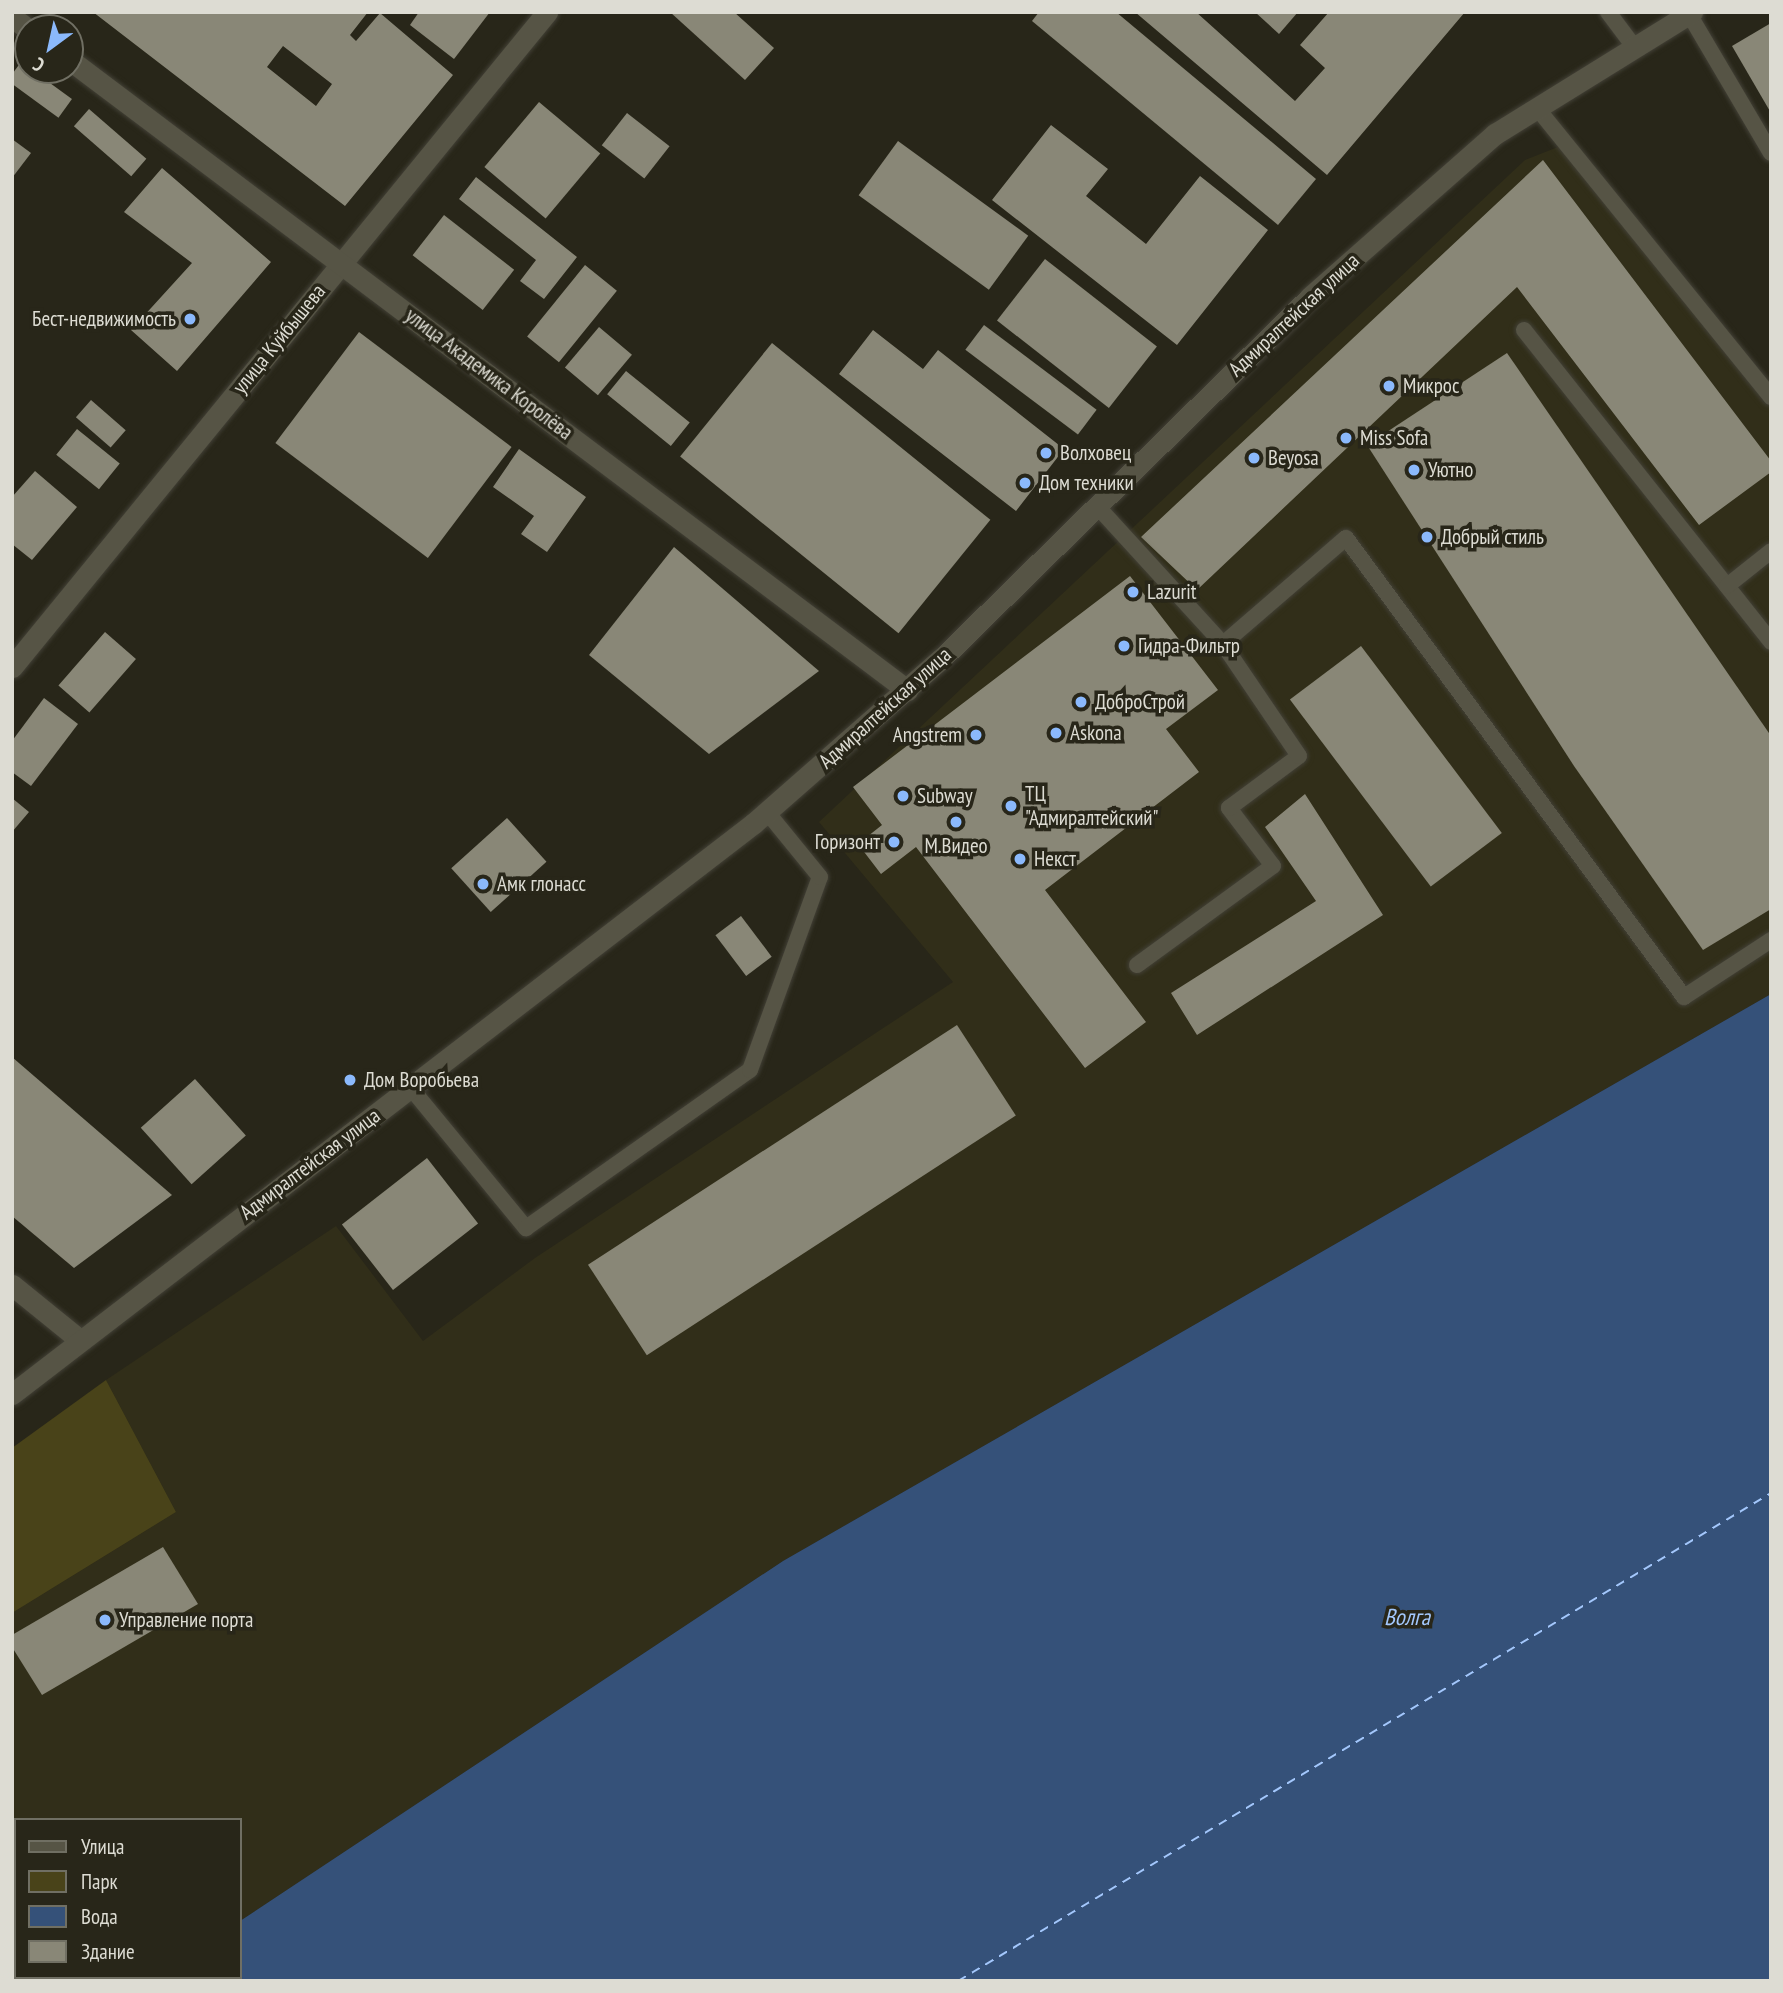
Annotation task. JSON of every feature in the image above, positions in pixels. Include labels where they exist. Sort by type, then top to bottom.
[{"type":"main road","name":"улица Куйбышева","points":[[12,667],[547,12]]},
{"type":"main road","name":"Адмиралтейская улица","points":[[12,1394],[767,812],[907,690],[1310,297],[1494,134],[1691,13]]},
{"type":"main road","name":"улица Академика Королёва","points":[[84,70],[342,262],[907,690]]},
{"type":"main road","points":[[12,1285],[80,1340]]},
{"type":"lane","points":[[1608,12],[1635,47]]},
{"type":"lane","points":[[1691,13],[1771,153]]},
{"type":"lane","points":[[1537,108],[1771,397]]},
{"type":"lane","points":[[1524,330],[1771,642]]},
{"type":"lane","points":[[1097,506],[1223,644],[1299,756],[1229,808],[1273,866],[1137,965]]},
{"type":"lane","points":[[1223,644],[1346,538],[1684,997],[1771,940]]},
{"type":"lane","points":[[1727,586],[1771,551]]},
{"type":"lane","points":[[410,1087],[526,1228],[750,1070],[820,877],[767,812]]},
{"type":"shaded area","points":[[1563,145],[1771,401],[1771,994],[783,1561],[242,1920],[242,1818],[14,1818],[14,1979],[85,1979],[12,1981],[12,1613],[176,1512],[106,1380],[336,1226],[423,1341],[535,1258],[953,982],[819,822],[1525,160]]},
{"type":"green space","points":[[106,1380],[176,1512],[12,1613],[12,1448]]},
{"type":"water","name":"Волга","points":[[1771,994],[1771,1981],[153,1981],[242,1979],[242,1920],[783,1561]]},
{"type":"building","points":[[93,12],[368,12],[350,35],[356,41],[380,13],[453,75],[345,206]],"holes":[[[283,46],[332,84],[316,106],[267,67]]]},
{"type":"building","points":[[419,12],[490,12],[454,59],[410,25]]},
{"type":"building","points":[[670,12],[734,12],[774,48],[745,80]]},
{"type":"building","points":[[1039,12],[1116,12],[1316,179],[1278,225],[1032,21]]},
{"type":"building","points":[[1135,12],[1196,12],[1295,101],[1325,68],[1300,45],[1329,12],[1465,12],[1327,175]]},
{"type":"building","points":[[1255,12],[1298,12],[1279,34]]},
{"type":"building","points":[[1771,23],[1771,113],[1732,46]]},
{"type":"building","points":[[14,72],[14,84],[51,84],[72,99],[58,118],[12,84]]},
{"type":"building","points":[[539,102],[600,153],[546,219],[484,167]]},
{"type":"building","points":[[89,109],[146,159],[131,176],[74,126]]},
{"type":"building","points":[[627,113],[670,146],[644,179],[602,145]]},
{"type":"building","points":[[1051,125],[1108,169],[1086,196],[1146,244],[1200,176],[1268,230],[1177,345],[992,200]]},
{"type":"building","points":[[12,139],[31,153],[12,178]]},
{"type":"building","points":[[898,141],[1028,236],[989,290],[859,195]]},
{"type":"building","points":[[1543,160],[1771,461],[1771,472],[1699,525],[1517,287],[1197,590],[1141,537]]},
{"type":"building","points":[[162,168],[271,262],[177,371],[131,330],[192,263],[124,212]]},
{"type":"building","points":[[476,177],[577,257],[544,299],[520,281],[536,260],[459,199]]},
{"type":"building","points":[[444,215],[514,270],[483,310],[413,255]]},
{"type":"building","points":[[1045,259],[1157,346],[1109,408],[997,320]]},
{"type":"building","points":[[585,265],[617,291],[559,362],[527,336]]},
{"type":"building","points":[[984,325],[1097,410],[1078,435],[965,350]]},
{"type":"building","points":[[599,327],[632,355],[598,395],[565,368]]},
{"type":"building","points":[[873,330],[923,369],[938,350],[1064,449],[1016,511],[839,374]]},
{"type":"building","points":[[359,332],[512,447],[428,558],[275,443]]},
{"type":"building","points":[[772,343],[990,520],[898,633],[680,456]]},
{"type":"building","points":[[1507,353],[1771,736],[1771,909],[1703,950],[1574,766],[1367,445]]},
{"type":"building","points":[[626,371],[690,423],[671,446],[607,394]]},
{"type":"building","points":[[91,400],[126,430],[111,448],[76,417]]},
{"type":"building","points":[[77,429],[120,464],[99,489],[56,455]]},
{"type":"building","points":[[519,449],[586,497],[547,552],[521,534],[534,516],[493,487]]},
{"type":"building","points":[[35,471],[77,507],[32,560],[12,544],[12,497]]},
{"type":"building","points":[[674,547],[819,671],[709,754],[589,655]]},
{"type":"building","name":"ТЦ \"Адмиралтейский\"","points":[[1130,576],[1218,690],[1166,729],[1199,772],[1045,890],[1146,1022],[1085,1068],[916,847],[881,874],[858,844],[882,825],[853,787]]},
{"type":"building","points":[[105,632],[136,659],[89,712],[58,686]]},
{"type":"building","points":[[1361,646],[1502,833],[1431,886],[1290,700]]},
{"type":"building","points":[[44,698],[78,724],[31,786],[12,772],[12,741]]},
{"type":"building","points":[[1305,794],[1383,915],[1197,1035],[1171,993],[1316,901],[1265,827]]},
{"type":"building","points":[[12,798],[29,812],[12,832]]},
{"type":"building","points":[[507,818],[546,862],[491,912],[451,868]]},
{"type":"building","points":[[741,916],[772,957],[746,976],[715,935]]},
{"type":"building","points":[[957,1025],[1016,1116],[647,1355],[588,1265]]},
{"type":"building","points":[[12,1057],[172,1195],[74,1268],[12,1216]]},
{"type":"building","points":[[195,1079],[246,1135],[192,1184],[141,1128]]},
{"type":"building","points":[[427,1158],[478,1223],[393,1290],[342,1224]]},
{"type":"building","name":"Управление порта","points":[[163,1547],[198,1604],[42,1695],[12,1647],[12,1635]]},
{"type":"ferry route","points":[[958,1981],[1771,1493]]},
{"type":"place","name":"Бест-недвижимость","points":[[190,319]]},
{"type":"place","name":"Микрос","points":[[1389,386]]},
{"type":"place","name":"Miss Sofa","points":[[1346,438]]},
{"type":"place","name":"Волховец","points":[[1046,453]]},
{"type":"place","name":"Beyosa","points":[[1254,458]]},
{"type":"place","name":"Уютно","points":[[1414,470]]},
{"type":"place","name":"Дом техники","points":[[1025,483]]},
{"type":"place","name":"Добрый стиль","points":[[1427,537]]},
{"type":"place","name":"Lazurit","points":[[1133,592]]},
{"type":"place","name":"Гидра-Фильтр","points":[[1124,646]]},
{"type":"place","name":"ДоброСтрой","points":[[1081,702]]},
{"type":"place","name":"Askona","points":[[1056,733]]},
{"type":"place","name":"Angstrem","points":[[976,735]]},
{"type":"place","name":"Subway","points":[[903,796]]},
{"type":"place","name":"ТЦ \"Адмиралтейский\"","points":[[1011,806]]},
{"type":"place","name":"М.Видео","points":[[956,822]]},
{"type":"place","name":"Горизонт","points":[[894,842]]},
{"type":"place","name":"Некст","points":[[1020,859]]},
{"type":"place","name":"Амк глонасс","points":[[483,884]]},
{"type":"place","name":"Дом Воробьева","points":[[350,1080]]},
{"type":"place","name":"Управление порта","points":[[105,1620]]}]
